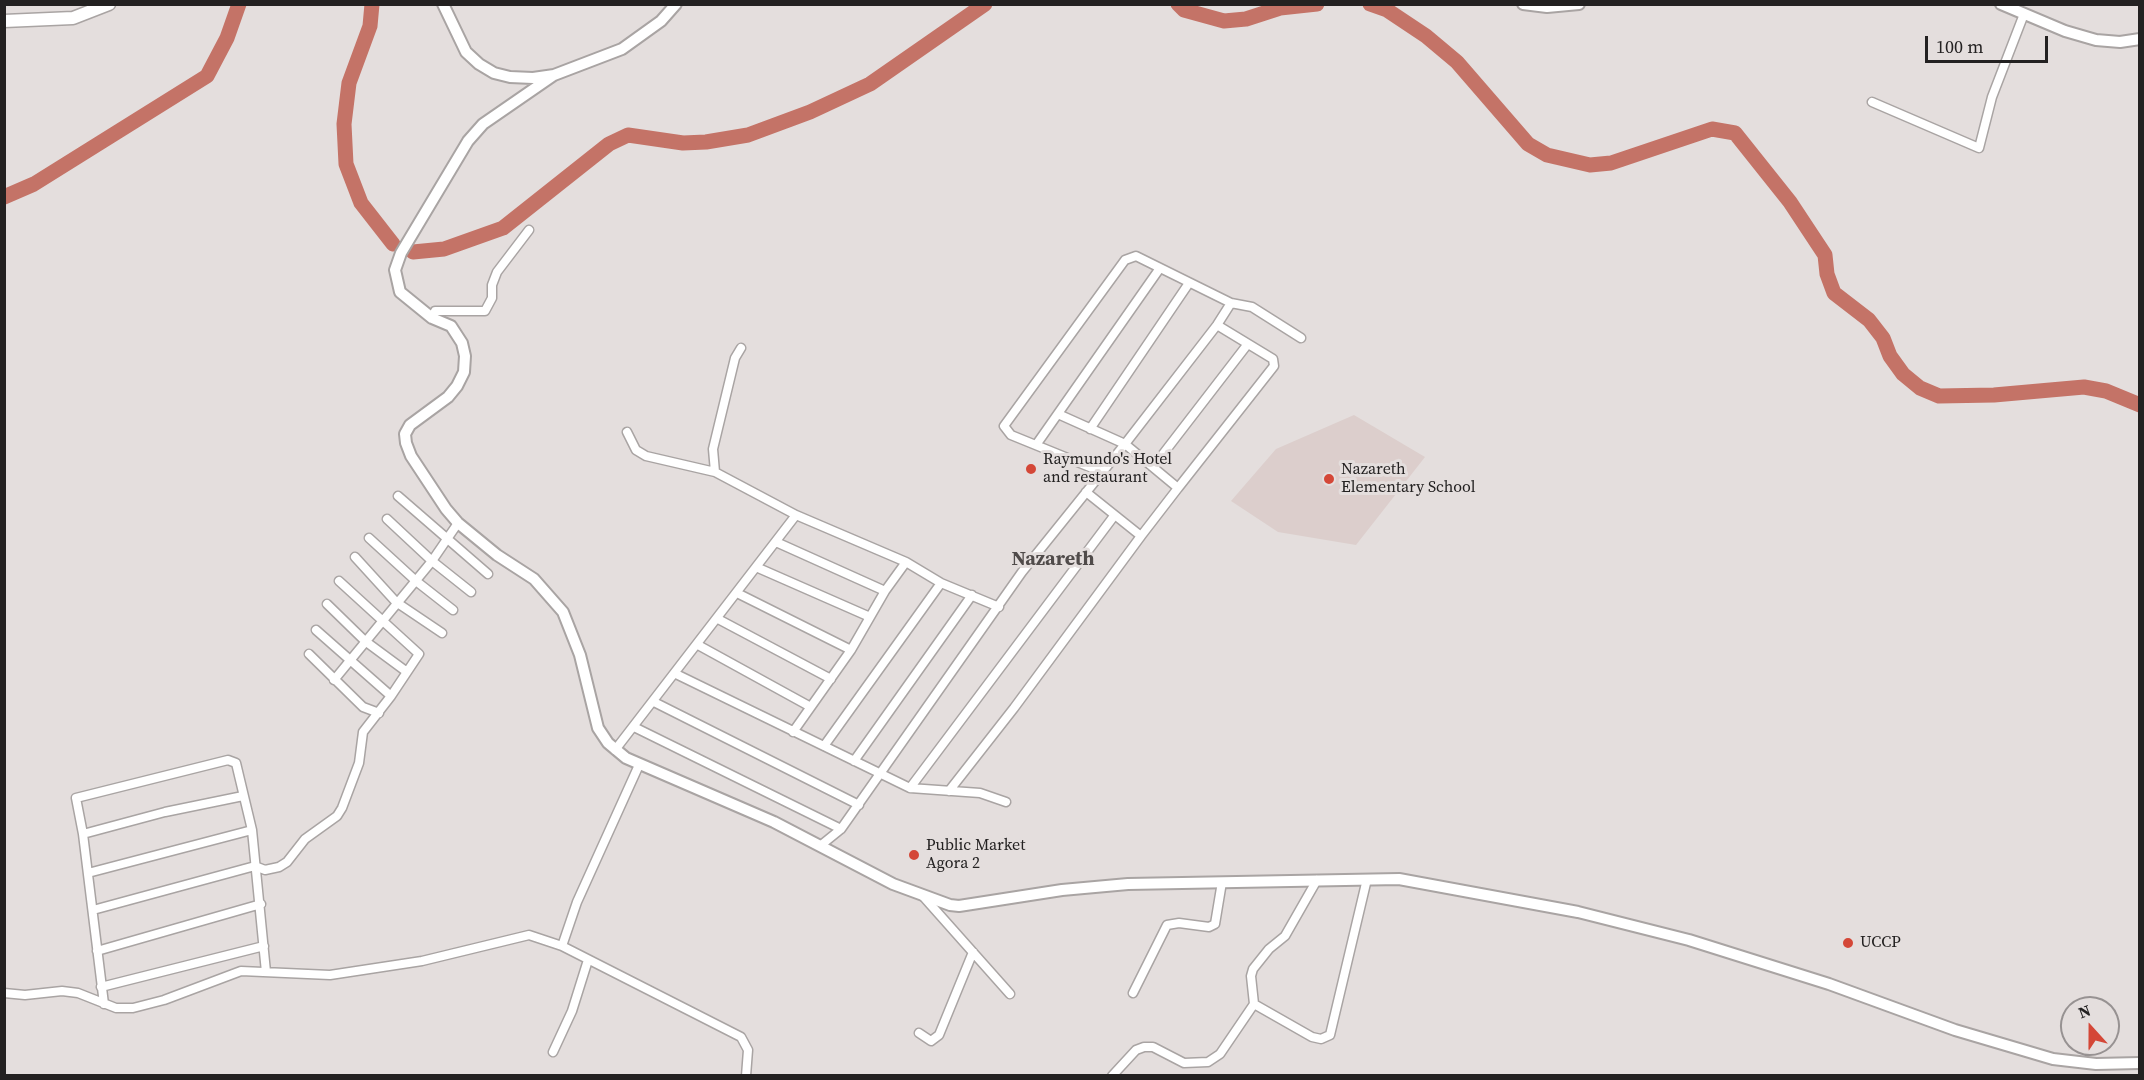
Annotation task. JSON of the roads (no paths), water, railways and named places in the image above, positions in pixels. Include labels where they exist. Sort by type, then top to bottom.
[{"type":"highway","points":[[4,21],[73,18],[109,4]]},
{"type":"main road","points":[[443,4],[466,52],[479,64],[494,73],[510,77],[554,75]]},
{"type":"main road","points":[[676,4],[647,33],[622,50],[554,75],[483,124],[468,141],[400,253],[395,270],[400,292],[432,318],[452,326],[465,356],[464,372],[448,397],[410,425],[405,434],[411,456],[446,509],[458,522],[497,555],[534,579],[563,612],[580,655],[598,728],[615,750],[639,765],[739,806],[894,884],[959,906],[1117,885],[1399,879],[1578,912],[1689,940],[1829,984],[1954,1030],[2053,1059],[2096,1064],[2139,1063]]},
{"type":"main road","points":[[1522,4],[1547,7],[1580,4]]},
{"type":"main road","points":[[2001,4],[2096,40],[2120,42],[2139,39]]},
{"type":"street","points":[[1872,102],[1979,148],[1992,97],[2024,14]]},
{"type":"street","points":[[432,318],[435,311],[485,311],[492,298],[492,285],[497,272],[529,230]]},
{"type":"street","points":[[1102,472],[1007,433],[1005,422],[1125,260],[1136,256],[1231,303],[1252,307],[1300,338]]},
{"type":"street","points":[[1036,445],[1160,268]]},
{"type":"street","points":[[1090,429],[1188,283]]},
{"type":"street","points":[[820,846],[841,829],[1022,572],[1125,444],[1217,325],[1231,303]]},
{"type":"street","points":[[949,790],[1014,708],[1178,488],[1274,366],[1272,360],[1217,325]]},
{"type":"street","points":[[1153,467],[1247,345]]},
{"type":"street","points":[[715,472],[713,448],[735,357],[741,348]]},
{"type":"street","points":[[1058,414],[1125,444],[1178,488]]},
{"type":"street","points":[[627,432],[636,450],[646,456],[715,472],[796,515],[906,562],[941,583],[999,607]]},
{"type":"street","points":[[1086,492],[1141,537]]},
{"type":"street","points":[[398,496],[488,574]]},
{"type":"street","points":[[615,750],[676,674],[796,515]]},
{"type":"street","points":[[910,788],[1114,516]]},
{"type":"street","points":[[387,519],[432,561],[471,592]]},
{"type":"street","points":[[334,680],[432,561],[458,522]]},
{"type":"street","points":[[369,538],[416,581],[453,610]]},
{"type":"street","points":[[776,542],[885,591]]},
{"type":"street","points":[[355,557],[396,602],[442,633]]},
{"type":"street","points":[[793,732],[809,706],[851,650],[885,591],[906,562]]},
{"type":"street","points":[[756,567],[870,617]]},
{"type":"street","points":[[93,910],[255,866],[264,870],[279,867],[305,839],[337,816],[358,763],[363,732],[379,713],[419,654],[339,581]]},
{"type":"street","points":[[824,746],[941,583]]},
{"type":"street","points":[[737,593],[851,650]]},
{"type":"street","points":[[854,761],[972,595]]},
{"type":"street","points":[[327,604],[366,641],[407,672]]},
{"type":"street","points":[[718,619],[831,679]]},
{"type":"street","points":[[316,630],[391,696]]},
{"type":"street","points":[[698,645],[809,706]]},
{"type":"street","points":[[309,654],[366,710],[379,713]]},
{"type":"street","points":[[676,674],[910,788],[980,793],[1006,802]]},
{"type":"street","points":[[654,702],[859,805]]},
{"type":"street","points":[[634,727],[841,829]]},
{"type":"street","points":[[104,1004],[83,834],[76,798],[228,760],[236,763],[252,830],[266,972]]},
{"type":"street","points":[[562,946],[577,902],[639,765]]},
{"type":"street","points":[[83,834],[165,812],[243,796]]},
{"type":"street","points":[[88,873],[252,830]]},
{"type":"street","points":[[1254,1004],[1312,1037],[1321,1039],[1330,1035],[1367,879]]},
{"type":"street","points":[[1112,1076],[1136,1050],[1143,1047],[1153,1047],[1184,1062],[1213,1059],[1229,1044],[1254,1004],[1251,984],[1252,969],[1269,949],[1285,936],[1317,880]]},
{"type":"street","points":[[1132,993],[1167,926],[1179,923],[1209,927],[1215,924],[1222,882]]},
{"type":"street","points":[[922,895],[1010,994]]},
{"type":"street","points":[[97,951],[261,904]]},
{"type":"street","points":[[4,993],[25,995],[62,991],[78,993],[116,1008],[132,1008],[172,997],[241,971],[330,975],[422,961],[529,935],[562,946],[741,1037],[748,1050],[746,1076]]},
{"type":"street","points":[[101,987],[264,946]]},
{"type":"street","points":[[919,1033],[932,1041],[939,1035],[973,952]]},
{"type":"street","points":[[553,1052],[572,1011],[588,960]]},
{"type":"waterway","points":[[4,197],[34,184],[207,76],[227,38],[239,4]]},
{"type":"waterway","points":[[372,4],[370,26],[349,83],[344,124],[346,164],[361,203],[393,244]]},
{"type":"waterway","points":[[413,252],[444,249],[503,228],[609,144],[628,135],[683,143],[706,142],[748,135],[810,112],[870,84],[985,4]]},
{"type":"waterway","points":[[1178,4],[1184,10],[1224,21],[1246,19],[1280,8],[1317,4]]},
{"type":"waterway","points":[[1370,4],[1387,10],[1426,36],[1457,62],[1528,144],[1547,155],[1590,165],[1611,163],[1712,129],[1735,133],[1790,202],[1825,255],[1827,274],[1834,293],[1869,320],[1883,338],[1890,356],[1903,374],[1920,388],[1939,396],[1994,395],[2084,387],[2106,391],[2140,405]]},
{"type":"place","name":"Raymundo's Hotel and restaurant","points":[[1031,469]]},
{"type":"place","name":"Nazareth Elementary School","points":[[1329,479]]},
{"type":"place","name":"Public Market Agora 2","points":[[914,855]]},
{"type":"place","name":"UCCP","points":[[1848,943]]},
{"type":"district","name":"Nazareth","points":[[1053,560]]}]
